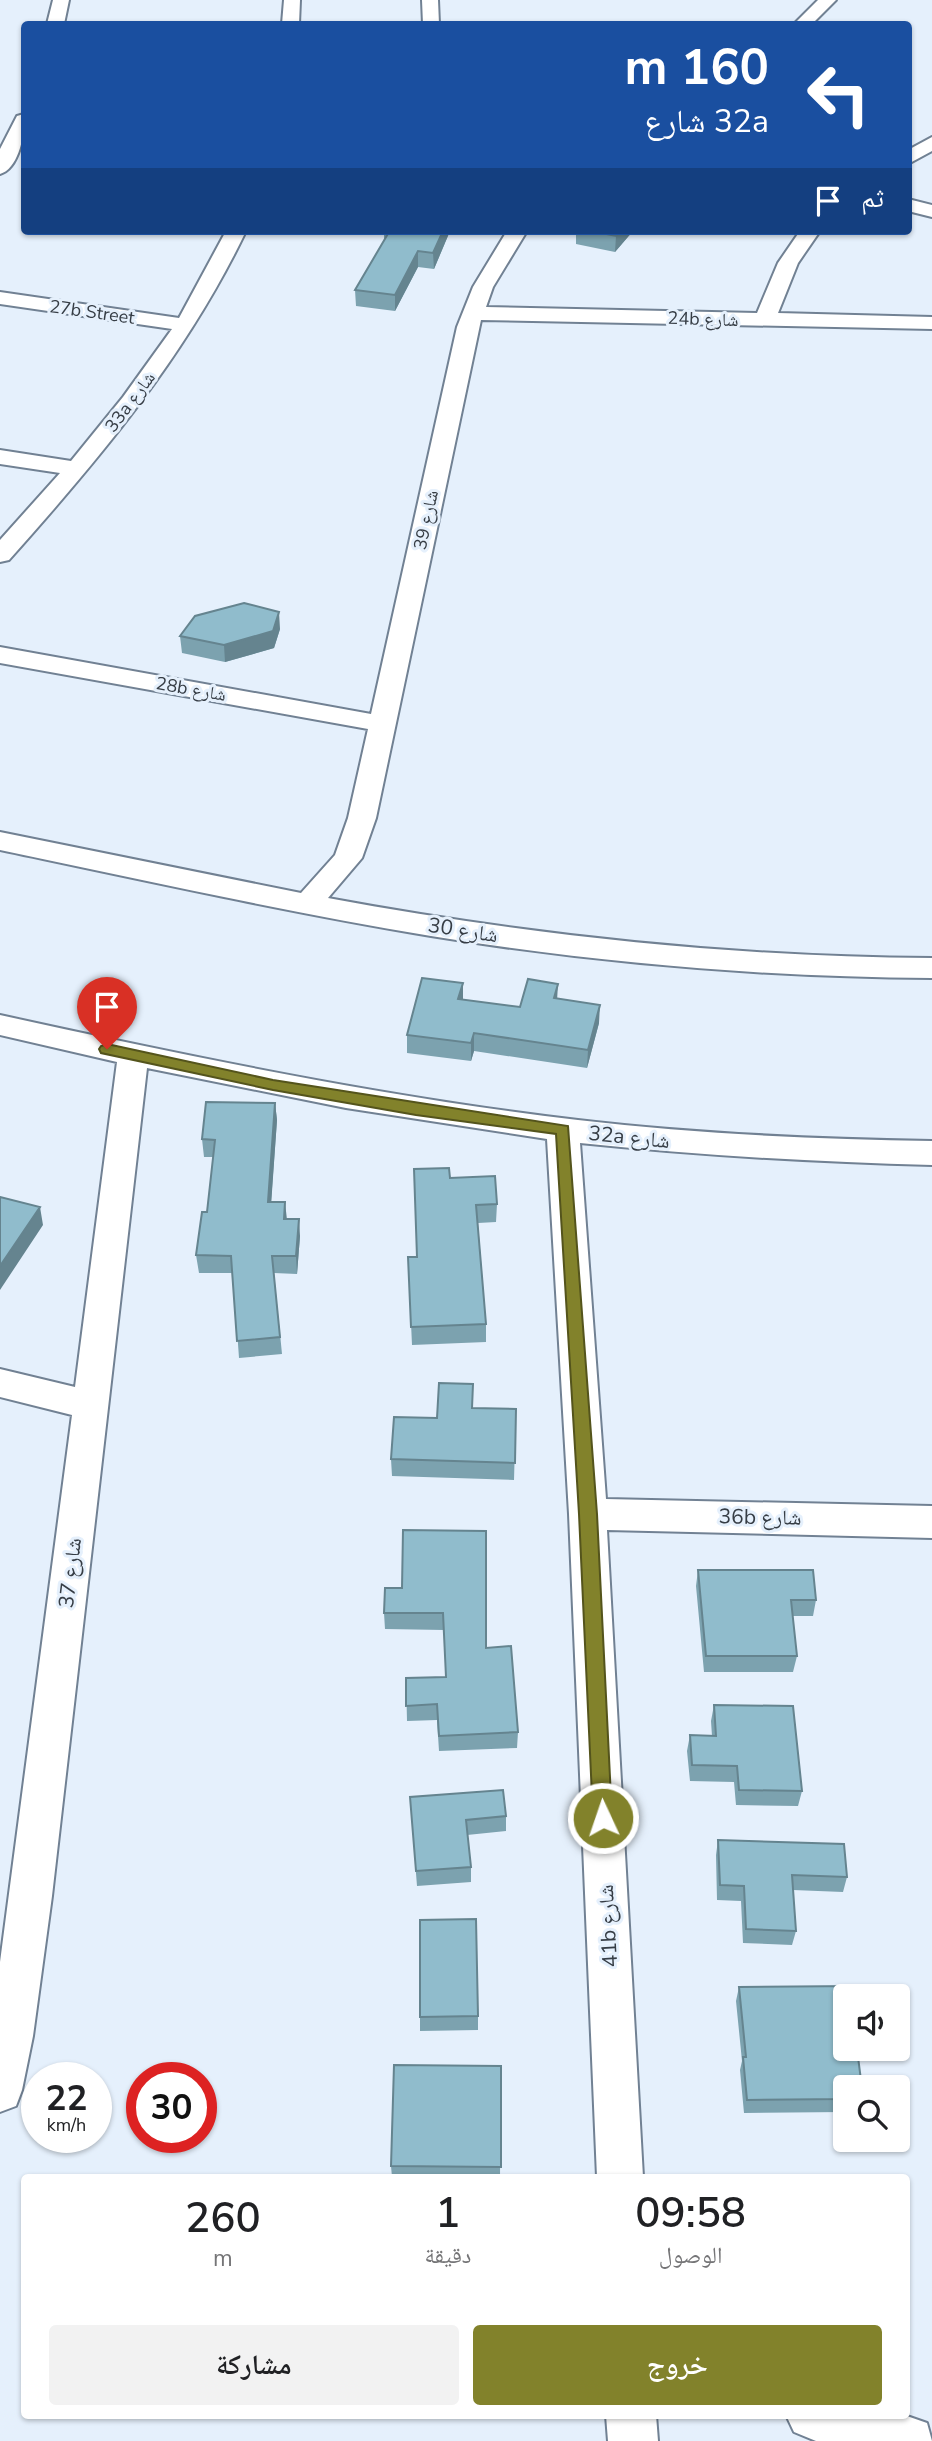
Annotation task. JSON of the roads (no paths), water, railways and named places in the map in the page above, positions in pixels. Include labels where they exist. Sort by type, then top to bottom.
[{"type":"street","points":[[56,21],[61,0]]},
{"type":"street","points":[[291,21],[292,0]]},
{"type":"street","points":[[430,0],[431,21]]},
{"type":"street","points":[[805,21],[828,0]]},
{"type":"street","points":[[0,168],[21,126]]},
{"type":"street","points":[[912,155],[932,142]]},
{"type":"street","points":[[912,206],[932,211]]},
{"type":"street","name":"33a شارع","points":[[0,555],[77,469],[125,409],[185,325],[234,235]]},
{"type":"street","name":"شارع 39","points":[[309,902],[348,858],[362,818],[473,313],[496,263],[514,235]]},
{"type":"street","points":[[764,321],[788,263],[807,235]]},
{"type":"street","name":"27b Street","points":[[0,298],[185,325]]},
{"type":"street","name":"24b شارع","points":[[473,313],[932,323]]},
{"type":"street","points":[[0,457],[77,469]]},
{"type":"street","name":"28b شارع","points":[[0,655],[382,724]]},
{"type":"street","name":"شارع 39","points":[[346,910],[364,854],[362,818]]},
{"type":"street","name":"شارع 30","points":[[0,841],[346,910],[494,935],[721,960],[932,968]]},
{"type":"street","points":[[899,968],[932,957]]},
{"type":"street","name":"32a شارع","points":[[0,1025],[133,1056],[416,1110],[563,1130],[680,1142],[798,1150],[932,1153]]},
{"type":"street","name":"شارع 37","points":[[0,2090],[6,2025],[32,1884],[133,1056]]},
{"type":"street","name":"41b شارع","points":[[563,1130],[588,1514],[620,2174]]},
{"type":"street","points":[[0,1383],[90,1405]]},
{"type":"street","name":"36b شارع","points":[[588,1514],[932,1522]]},
{"type":"street","points":[[631,2419],[633,2441]]},
{"type":"street","points":[[826,2419],[909,2441]]}]
